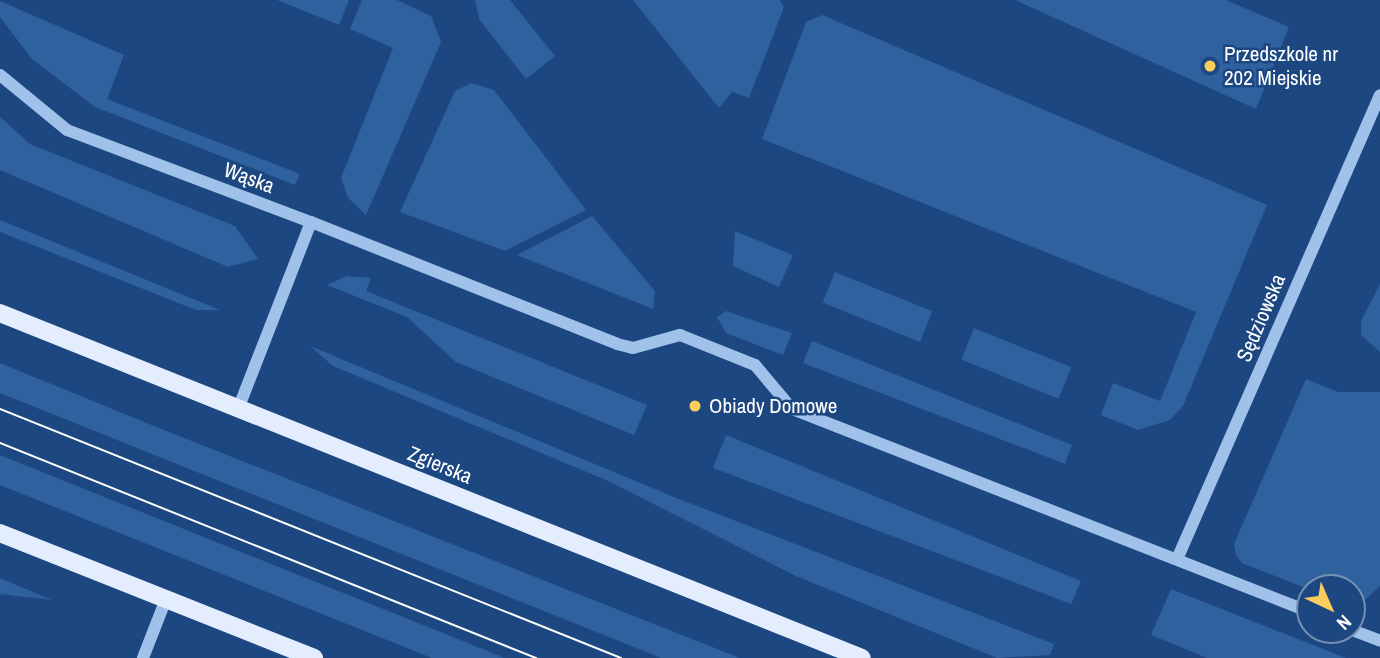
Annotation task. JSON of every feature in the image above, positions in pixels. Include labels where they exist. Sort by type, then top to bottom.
[{"type":"main road","name":"Zgierska","points":[[0,313],[862,658]]},
{"type":"main road","points":[[0,533],[314,658]]},
{"type":"street","name":"Wąska","points":[[0,75],[66,130],[311,222],[617,344],[633,348],[680,335],[755,365],[792,409],[1178,557],[1296,606]]},
{"type":"street","name":"Sędziowska","points":[[1178,557],[1380,94]]},
{"type":"street","points":[[238,409],[311,222]]},
{"type":"street","points":[[143,658],[166,599]]},
{"type":"shaded area","points":[[277,0],[349,0],[339,25]]},
{"type":"shaded area","points":[[362,0],[397,0],[431,16],[441,42],[366,215],[348,198],[341,178],[393,48],[350,29]]},
{"type":"shaded area","points":[[475,0],[510,0],[555,56],[526,79],[479,19]]},
{"type":"shaded area","points":[[633,0],[780,0],[784,7],[749,98],[732,92],[719,108]]},
{"type":"shaded area","name":"Przedszkole nr 202 Miejskie","points":[[1015,0],[1226,0],[1289,27],[1256,109]]},
{"type":"shaded area","points":[[0,1],[124,55],[107,99],[300,174],[295,185],[95,107],[32,59],[0,17]]},
{"type":"shaded area","points":[[822,15],[1267,205],[1183,406],[1170,420],[1138,430],[1101,415],[1113,383],[1160,401],[1196,312],[762,139],[806,22]]},
{"type":"shaded area","points":[[471,83],[494,90],[586,210],[505,251],[400,212],[455,91]]},
{"type":"shaded area","points":[[0,117],[30,144],[235,226],[258,259],[228,267],[0,170]]},
{"type":"shaded area","points":[[592,216],[655,291],[653,309],[517,255]]},
{"type":"shaded area","points":[[0,220],[220,310],[196,310],[0,232]]},
{"type":"shaded area","points":[[735,231],[793,255],[779,287],[733,266]]},
{"type":"shaded area","points":[[835,272],[932,311],[920,342],[823,303]]},
{"type":"shaded area","points":[[347,276],[371,278],[366,291],[647,405],[634,435],[456,362],[407,317],[327,285]]},
{"type":"shaded area","points":[[1380,284],[1380,352],[1361,335],[1361,321]]},
{"type":"shaded area","points":[[726,311],[792,333],[783,355],[726,333],[717,317]]},
{"type":"shaded area","points":[[974,328],[1071,367],[1059,399],[961,360]]},
{"type":"shaded area","points":[[812,341],[1072,445],[1065,464],[803,363]]},
{"type":"shaded area","points":[[310,346],[679,499],[1054,644],[1050,655],[997,658],[796,576],[606,480],[333,366]]},
{"type":"shaded area","points":[[0,363],[740,658],[661,658],[0,393]]},
{"type":"shaded area","points":[[1306,379],[1338,392],[1380,392],[1380,586],[1366,599],[1366,574],[1296,574],[1296,584],[1242,563],[1236,555],[1234,544]]},
{"type":"shaded area","points":[[726,435],[1081,581],[1071,604],[713,468]]},
{"type":"shaded area","points":[[0,455],[505,658],[432,658],[0,485]]},
{"type":"shaded area","points":[[0,578],[52,600],[0,594]]},
{"type":"shaded area","points":[[1171,589],[1296,638],[1296,644],[1310,644],[1346,658],[1207,658],[1151,635]]},
{"type":"tram line","points":[[0,409],[621,658]]},
{"type":"tram line","points":[[0,443],[536,658]]},
{"type":"place","name":"Przedszkole nr 202 Miejskie","points":[[1210,66]]},
{"type":"place","name":"Obiady Domowe","points":[[695,406]]}]
